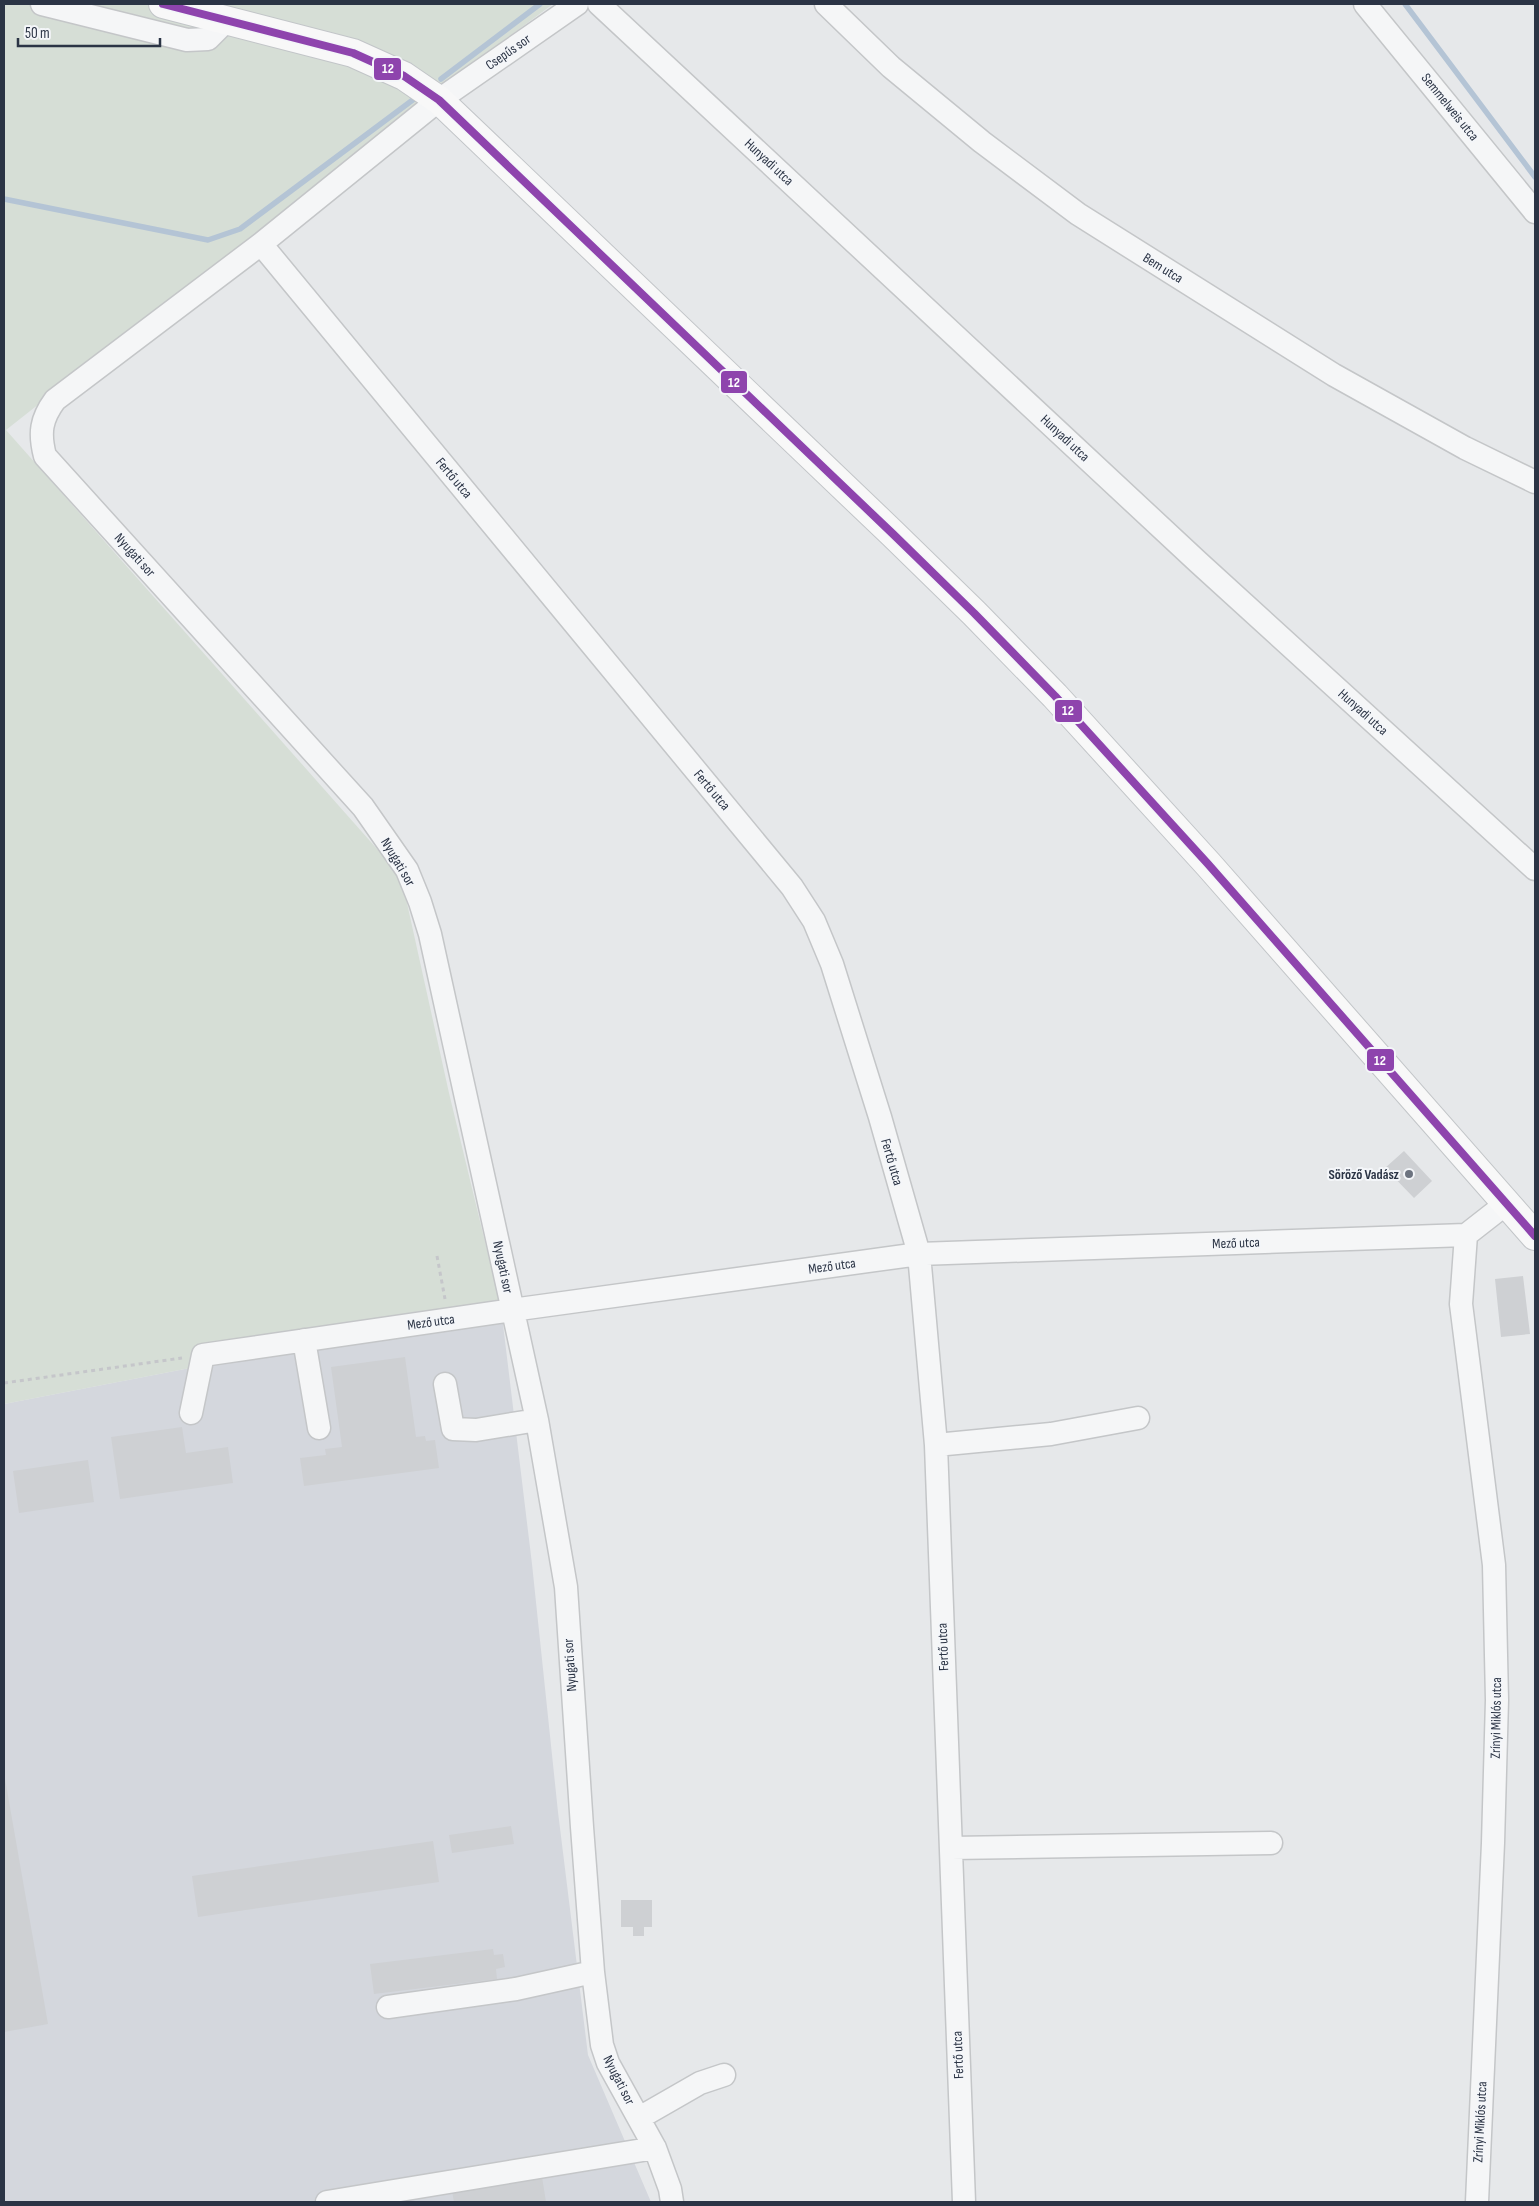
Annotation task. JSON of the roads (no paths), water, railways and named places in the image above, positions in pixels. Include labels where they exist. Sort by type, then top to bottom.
[{"type":"main road","points":[[163,4],[353,53],[404,76],[439,100],[907,547],[1048,689],[1208,864],[1535,1236]]},
{"type":"street","points":[[42,4],[188,40],[208,39],[227,20]]},
{"type":"street","name":"Csepűs sor","points":[[439,100],[577,4]]},
{"type":"street","name":"Hunyadi utca","points":[[599,4],[1198,562],[1535,869]]},
{"type":"street","name":"Bem utca","points":[[826,4],[890,67],[982,142],[1078,214],[1334,375],[1465,448],[1535,482]]},
{"type":"street","name":"Semmelweis utca","points":[[1365,4],[1535,212]]},
{"type":"street","points":[[260,244],[439,100]]},
{"type":"street","name":"Nyugati sor","points":[[260,244],[55,400],[46,413],[41,426],[41,441],[45,456],[363,807],[407,870],[420,902],[430,934],[537,1420],[566,1587],[593,1972],[602,2045],[608,2063],[655,2148],[670,2188],[672,2202]]},
{"type":"street","name":"Fertő utca","points":[[260,244],[792,887],[814,921],[832,964],[880,1117],[919,1254],[936,1445],[964,2202]]},
{"type":"street","points":[[1466,1235],[1507,1203]]},
{"type":"street","name":"Mező utca","points":[[191,1413],[203,1355],[512,1310],[919,1254],[1466,1235]]},
{"type":"street","name":"Zrínyi Miklós utca","points":[[1466,1235],[1461,1304],[1494,1565],[1497,1700],[1493,1843],[1477,2202]]},
{"type":"street","points":[[304,1340],[319,1428]]},
{"type":"street","points":[[445,1384],[454,1429],[476,1430],[537,1420]]},
{"type":"street","points":[[936,1445],[1051,1434],[1138,1418]]},
{"type":"street","points":[[951,1848],[1271,1843]]},
{"type":"street","points":[[388,2007],[516,1989],[593,1972]]},
{"type":"street","points":[[639,2118],[700,2082],[724,2075]]},
{"type":"street","points":[[327,2202],[655,2148]]},
{"type":"waterway","points":[[441,79],[540,4]]},
{"type":"waterway","points":[[1405,4],[1535,177]]},
{"type":"waterway","points":[[4,199],[208,240],[240,229],[414,99]]},
{"type":"place","name":"Söröző Vadász","points":[[1409,1174]]}]
